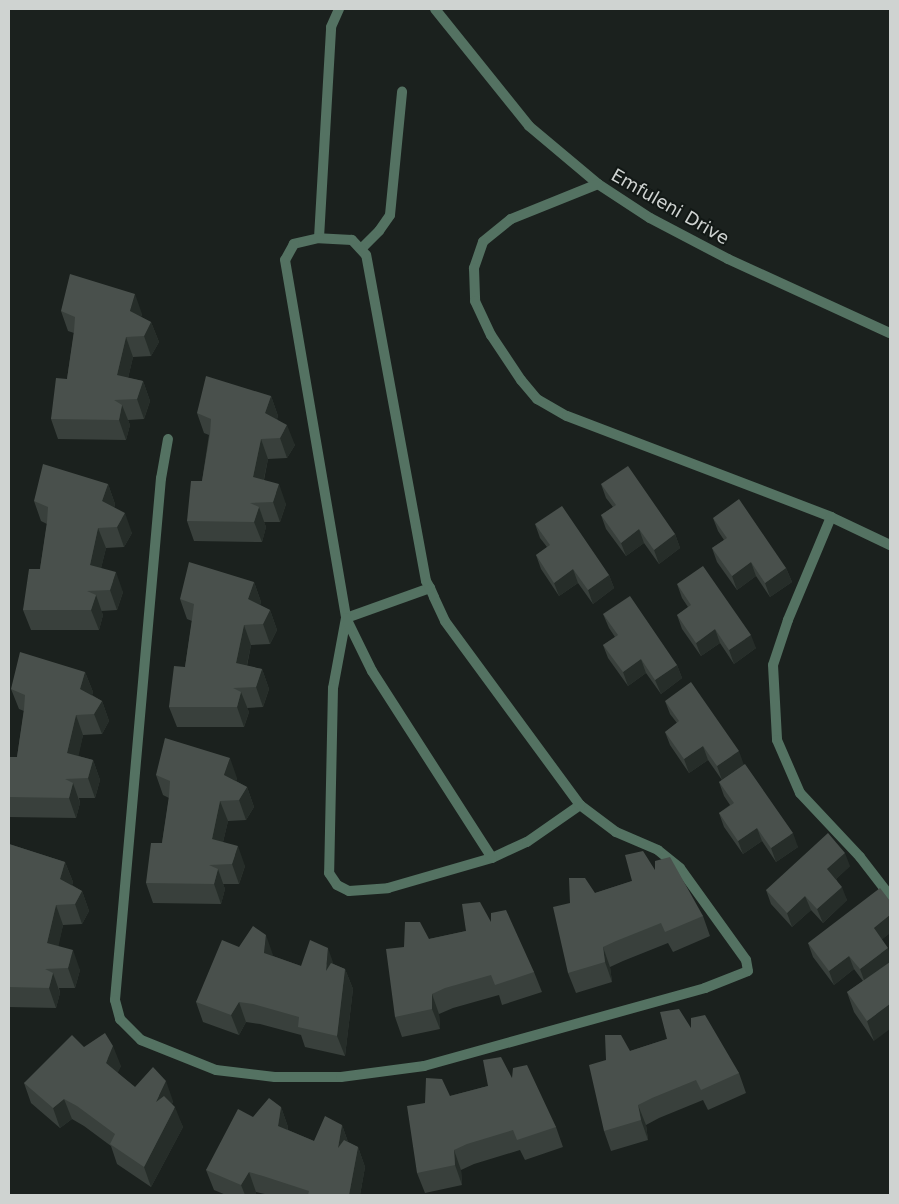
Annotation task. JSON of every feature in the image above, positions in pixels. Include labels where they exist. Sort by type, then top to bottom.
[{"type":"street","points":[[319,238],[331,26],[339,9]]},
{"type":"street","name":"Emfuleni Drive","points":[[435,9],[529,126],[598,184],[650,218],[728,259],[890,333]]},
{"type":"street","points":[[363,247],[380,231],[390,215],[402,92]]},
{"type":"street","points":[[598,184],[512,219],[483,242],[474,268],[475,301],[491,335],[521,380],[537,399],[567,416],[831,517],[890,545]]},
{"type":"street","points":[[168,439],[160,488],[115,1000],[120,1019],[141,1040],[216,1070],[275,1076],[341,1077],[424,1066],[705,988],[748,971],[746,960],[680,868],[658,850],[616,832],[580,805],[445,621],[430,588],[422,564],[363,247],[352,240],[319,238],[294,244],[285,260],[346,618],[372,670],[492,858]]},
{"type":"street","points":[[831,517],[788,620],[773,665],[778,740],[800,793],[860,857],[890,896]]},
{"type":"street","points":[[346,618],[430,588]]},
{"type":"street","points":[[346,618],[336,656],[333,688],[331,879],[348,891],[388,888],[492,858],[527,842],[580,805]]},
{"type":"building","points":[[70,274],[135,294],[130,311],[151,322],[144,336],[126,337],[117,375],[143,381],[137,399],[114,400],[122,405],[119,420],[51,419],[56,378],[67,379],[74,331],[75,317],[61,311]]},
{"type":"building","points":[[206,376],[271,396],[265,413],[287,425],[280,438],[261,439],[253,477],[279,484],[273,502],[250,503],[259,507],[254,522],[187,521],[191,481],[202,481],[210,434],[211,419],[197,413]]},
{"type":"building","points":[[43,464],[108,484],[102,501],[125,513],[117,527],[98,528],[90,565],[116,572],[110,590],[87,591],[96,595],[91,610],[23,610],[29,569],[40,569],[47,522],[48,507],[34,501]]},
{"type":"building","points":[[628,466],[675,534],[654,550],[639,529],[621,543],[601,515],[616,505],[601,484]]},
{"type":"building","points":[[739,499],[786,568],[765,583],[751,562],[732,576],[712,548],[727,538],[713,518]]},
{"type":"building","points":[[562,506],[609,575],[588,590],[573,569],[554,583],[536,555],[550,545],[535,524]]},
{"type":"building","points":[[189,562],[254,582],[248,599],[270,610],[263,624],[244,625],[236,663],[262,669],[256,687],[233,688],[241,692],[237,707],[169,707],[174,666],[185,667],[192,619],[194,604],[180,599]]},
{"type":"building","points":[[703,566],[751,635],[729,650],[715,629],[696,643],[677,615],[691,605],[677,584]]},
{"type":"building","points":[[630,596],[677,665],[655,680],[641,659],[623,672],[603,645],[618,635],[603,614]]},
{"type":"building","points":[[20,652],[85,672],[80,689],[102,701],[94,714],[76,715],[67,753],[93,760],[88,778],[65,779],[73,783],[69,798],[9,797],[9,757],[17,757],[24,709],[25,695],[11,689]]},
{"type":"building","points":[[691,682],[739,751],[717,766],[703,746],[684,759],[665,732],[679,721],[665,701]]},
{"type":"building","points":[[165,738],[230,758],[224,775],[247,787],[239,800],[220,801],[212,839],[238,846],[232,864],[209,865],[218,869],[214,884],[146,883],[151,843],[162,843],[169,796],[170,781],[156,775]]},
{"type":"building","points":[[745,764],[793,833],[771,848],[757,828],[738,841],[719,813],[734,803],[719,782]]},
{"type":"building","points":[[828,833],[845,853],[827,869],[842,887],[817,909],[805,896],[787,913],[766,890]]},
{"type":"building","points":[[9,844],[65,862],[60,879],[82,891],[75,904],[56,905],[47,943],[73,950],[68,968],[45,969],[53,973],[49,988],[9,987]]},
{"type":"building","points":[[643,851],[655,870],[655,861],[670,857],[703,916],[665,932],[661,923],[616,941],[603,947],[605,962],[568,973],[553,907],[570,903],[569,878],[585,878],[595,893],[632,881],[625,855]]},
{"type":"building","points":[[880,888],[890,901],[890,915],[874,928],[888,948],[860,969],[849,956],[829,971],[808,943]]},
{"type":"building","points":[[480,902],[491,922],[491,913],[506,910],[534,972],[495,985],[491,975],[445,988],[432,994],[432,1009],[395,1017],[386,949],[404,947],[405,922],[420,922],[429,939],[466,931],[462,904]]},
{"type":"building","points":[[253,926],[266,935],[264,953],[301,966],[310,940],[328,948],[326,971],[331,963],[345,969],[337,1036],[298,1027],[299,1017],[253,1004],[239,1002],[231,1015],[196,1002],[222,940],[239,947]]},
{"type":"building","points":[[890,962],[890,1004],[867,1021],[847,992]]},
{"type":"building","points":[[679,1009],[691,1028],[691,1018],[705,1015],[739,1073],[701,1090],[696,1080],[652,1098],[638,1105],[641,1120],[604,1131],[589,1065],[606,1060],[605,1035],[621,1035],[630,1051],[667,1039],[660,1012]]},
{"type":"building","points":[[105,1033],[113,1046],[106,1063],[135,1087],[153,1067],[166,1081],[156,1102],[164,1096],[175,1107],[144,1167],[110,1144],[115,1134],[77,1106],[64,1099],[53,1108],[24,1083],[72,1035],[84,1047]]},
{"type":"building","points":[[501,1057],[512,1078],[513,1068],[527,1065],[556,1127],[517,1140],[513,1130],[467,1144],[454,1150],[455,1165],[417,1173],[407,1106],[425,1103],[426,1078],[442,1079],[450,1096],[488,1086],[483,1060]]},
{"type":"building","points":[[269,1098],[281,1107],[278,1126],[314,1141],[325,1116],[342,1125],[338,1148],[344,1140],[358,1147],[349,1195],[308,1195],[309,1191],[249,1172],[241,1185],[206,1170],[238,1109],[253,1117]]}]
